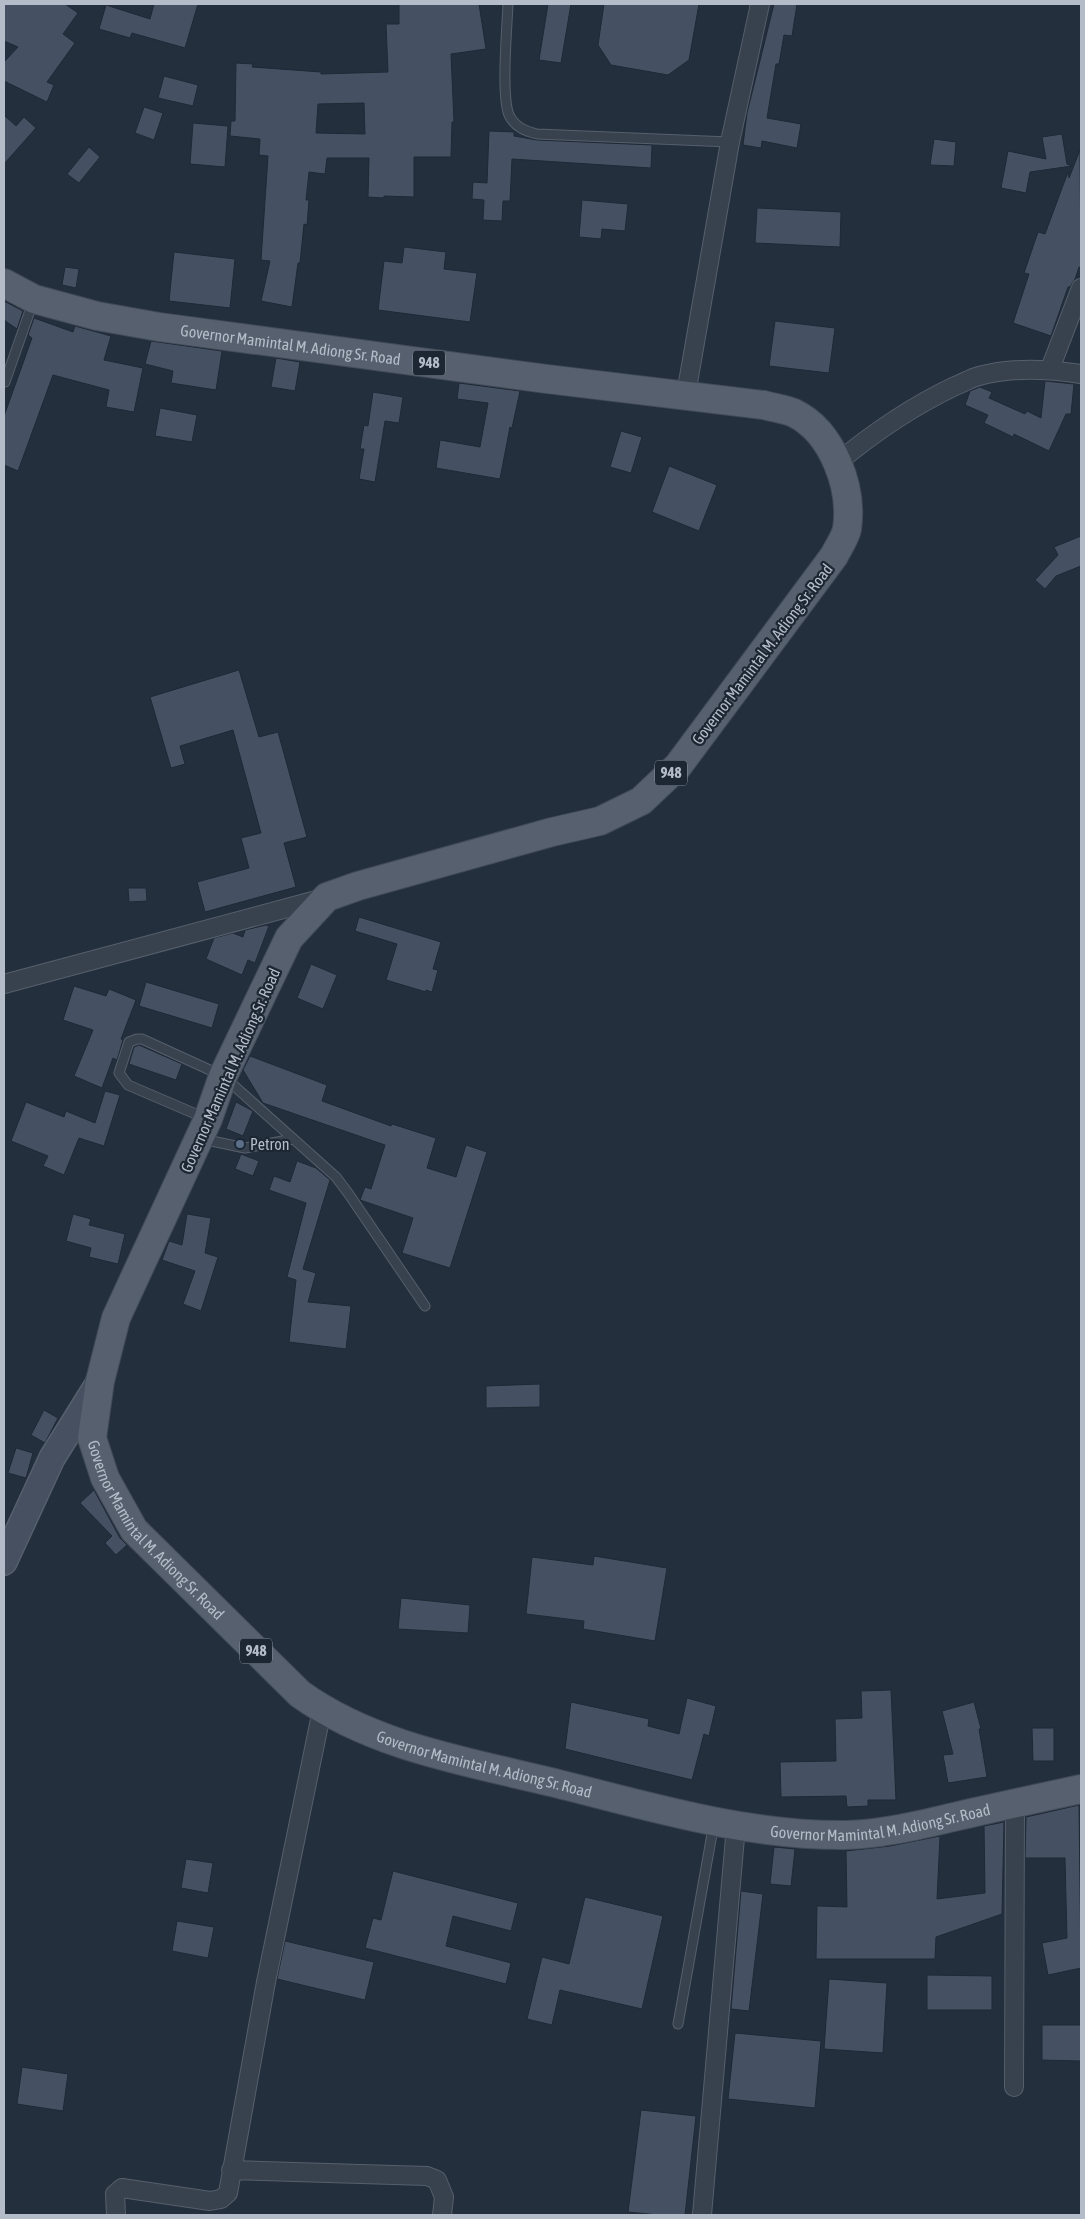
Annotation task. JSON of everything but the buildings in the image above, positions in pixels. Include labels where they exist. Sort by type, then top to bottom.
[{"type":"main road","name":"Governor Mamintal M. Adiong Sr. Road","points":[[4,284],[34,299],[97,316],[159,327],[547,379],[686,394],[764,405],[793,413],[812,425],[828,444],[837,462],[848,501],[847,530],[834,556],[678,766],[641,801],[600,821],[552,832],[358,886],[327,898],[289,938],[223,1076],[204,1129],[116,1318],[100,1381],[92,1438],[105,1478],[134,1530],[300,1694],[322,1710],[352,1725],[420,1750],[725,1824],[790,1834],[848,1834],[896,1830],[1081,1789]]},
{"type":"street","points":[[686,394],[730,142],[760,4]]},
{"type":"street","points":[[1050,370],[1081,288]]},
{"type":"street","points":[[837,462],[910,410],[977,376],[1006,371],[1050,370],[1081,374]]},
{"type":"street","points":[[4,984],[62,967],[327,898]]},
{"type":"street","points":[[4,1562],[52,1458],[100,1381]]},
{"type":"street","points":[[116,2215],[115,2194],[122,2188],[215,2200],[221,2199],[228,2193],[266,1982],[322,1710]]},
{"type":"street","points":[[1014,2087],[1015,1803]]},
{"type":"street","points":[[702,2215],[725,1824]]},
{"type":"street","points":[[232,2170],[427,2176],[437,2180],[440,2184],[444,2197],[442,2215]]},
{"type":"lane","points":[[508,4],[505,97],[509,115],[516,125],[524,131],[536,134],[730,142]]},
{"type":"lane","points":[[4,383],[34,299]]},
{"type":"lane","points":[[293,1140],[244,1148],[204,1129],[128,1085],[119,1073],[126,1046],[132,1040],[142,1039],[223,1076],[336,1177],[425,1306]]},
{"type":"lane","points":[[678,2024],[725,1824]]},
{"type":"place","name":"Petron","points":[[240,1144]]}]
